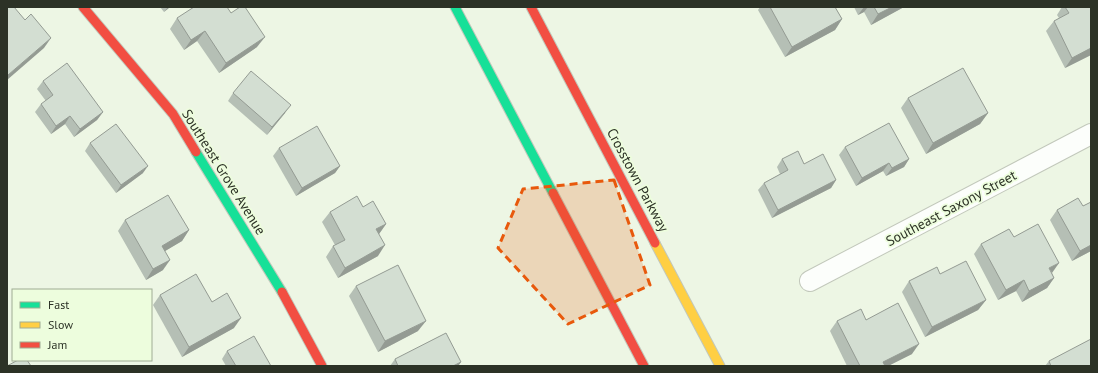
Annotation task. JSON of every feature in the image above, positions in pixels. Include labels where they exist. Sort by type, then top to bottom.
[{"type":"main road","name":"Southeast Grove Avenue","points":[[83,7],[173,114],[286,298],[322,366]]},
{"type":"main road","points":[[455,7],[644,366]]},
{"type":"main road","name":"Crosstown Parkway","points":[[531,7],[720,366]]},
{"type":"street","name":"Southeast Saxony Street","points":[[810,281],[1091,134]]},
{"type":"highlighted area","points":[[614,180],[650,285],[568,324],[498,248],[523,189]]},
{"type":"building","points":[[7,7],[14,7],[25,20],[31,14],[51,38],[8,75],[7,74]]},
{"type":"building","points":[[194,7],[227,7],[231,13],[240,7],[245,7],[265,37],[226,63],[205,31],[191,40],[177,18]]},
{"type":"building","points":[[770,7],[835,7],[842,19],[792,47]]},
{"type":"building","points":[[874,7],[892,7],[878,14]]},
{"type":"building","points":[[1065,7],[1091,7],[1091,48],[1072,58],[1054,21],[1069,13]]},
{"type":"building","points":[[67,63],[103,112],[80,129],[70,116],[56,126],[41,104],[53,95],[43,81]]},
{"type":"building","points":[[963,68],[988,113],[933,143],[908,98]]},
{"type":"building","points":[[251,71],[291,105],[272,127],[233,93]]},
{"type":"building","points":[[889,123],[909,159],[892,168],[889,163],[862,178],[845,147]]},
{"type":"building","points":[[116,124],[148,166],[121,185],[90,143]]},
{"type":"building","points":[[317,126],[340,166],[302,188],[279,148]]},
{"type":"building","points":[[798,151],[804,164],[823,154],[836,180],[778,210],[764,183],[788,170],[782,159]]},
{"type":"building","points":[[168,195],[189,230],[162,246],[170,260],[153,269],[125,220]]},
{"type":"building","points":[[357,196],[363,207],[373,201],[386,224],[376,229],[385,245],[345,268],[333,246],[345,240],[330,212]]},
{"type":"building","points":[[1078,198],[1083,206],[1091,202],[1091,245],[1080,251],[1057,210]]},
{"type":"building","points":[[1038,224],[1059,263],[1049,268],[1054,278],[1029,291],[1024,280],[1006,290],[981,244],[1009,229],[1014,237]]},
{"type":"building","points":[[966,261],[986,300],[932,327],[909,281],[937,267],[940,274]]},
{"type":"building","points":[[398,265],[426,321],[385,341],[356,286]]},
{"type":"building","points":[[196,274],[212,302],[227,293],[241,318],[189,347],[160,295]]},
{"type":"building","points":[[898,303],[919,344],[883,362],[885,366],[860,366],[837,321],[861,309],[866,320]]},
{"type":"building","points":[[446,333],[461,362],[453,366],[398,366],[395,359]]},
{"type":"building","points":[[254,336],[271,366],[236,366],[227,351]]},
{"type":"building","points":[[1091,339],[1091,366],[1051,366],[1049,361]]},
{"type":"building","points":[[16,361],[28,361],[31,366],[7,366]]},
{"type":"traffic: fast","points":[[455,7],[553,193]]},
{"type":"traffic: fast","points":[[196,152],[282,292]]},
{"type":"traffic: slow","points":[[655,243],[720,366]]},
{"type":"traffic: jam","points":[[83,7],[173,114],[196,152]]},
{"type":"traffic: jam","points":[[531,7],[655,243]]},
{"type":"traffic: jam","points":[[553,193],[644,366]]},
{"type":"traffic: jam","points":[[282,292],[322,366]]}]
